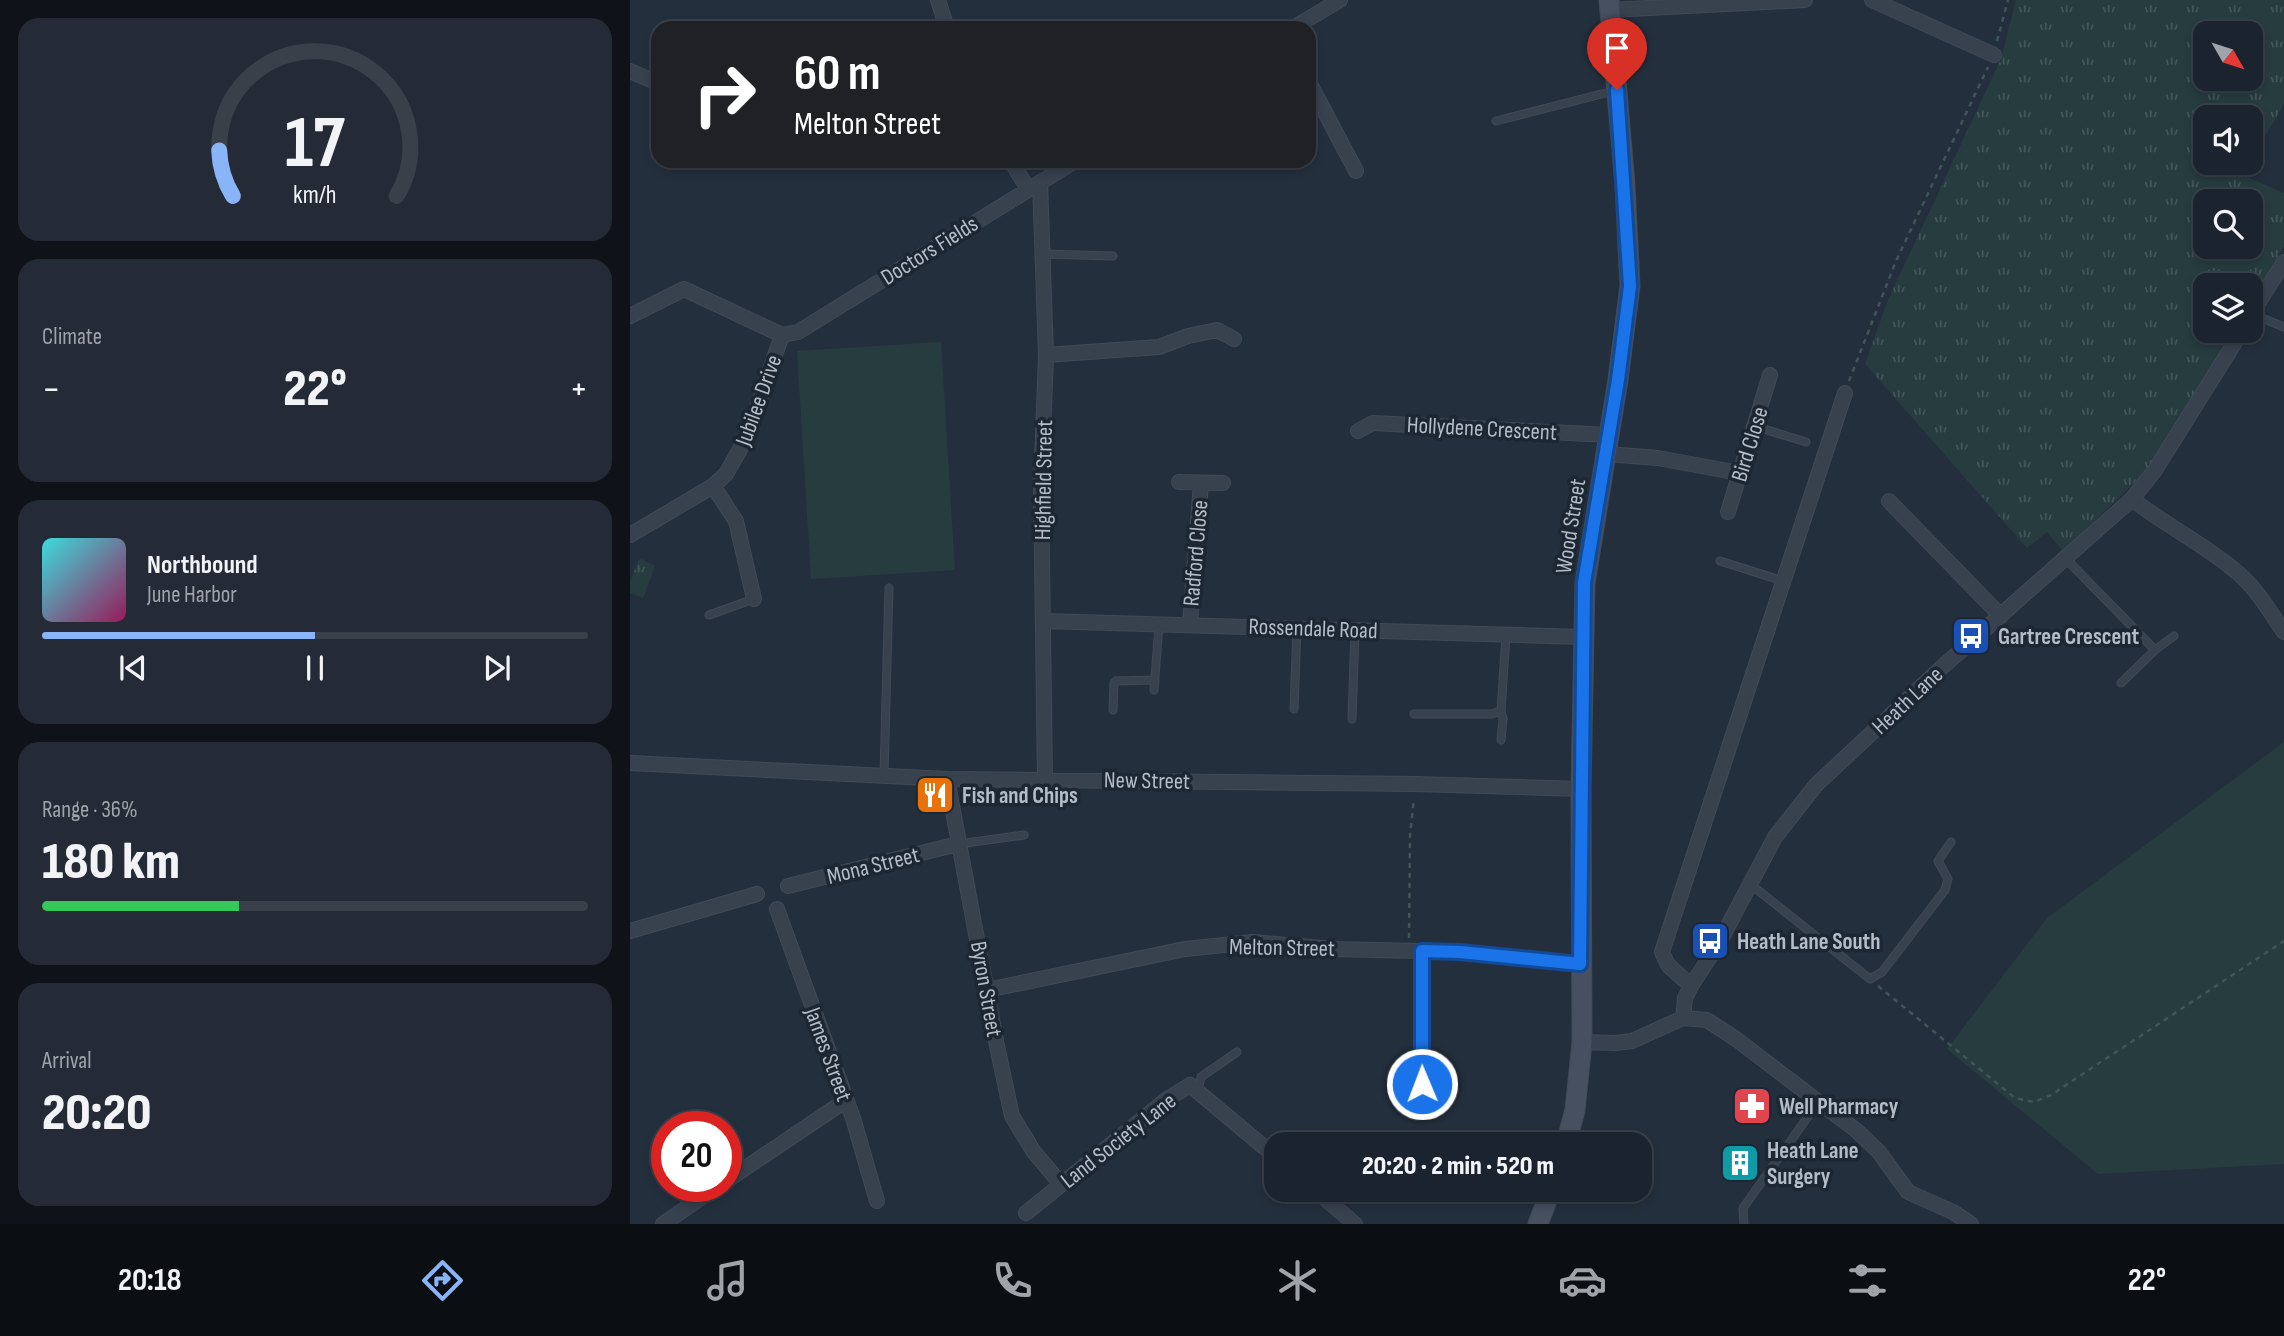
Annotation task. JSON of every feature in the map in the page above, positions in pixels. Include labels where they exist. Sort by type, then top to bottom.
[{"type":"street","points":[[938,0],[945,21]]},
{"type":"street","points":[[1305,21],[1340,0]]},
{"type":"street","points":[[1610,5],[1805,0]]},
{"type":"street","points":[[1872,0],[1994,55]]},
{"type":"street","name":"Wood Street","points":[[1569,1132],[1574,1110],[1581,1042],[1584,583],[1608,444],[1630,286],[1610,5]]},
{"type":"street","points":[[630,71],[651,80]]},
{"type":"street","points":[[1316,95],[1356,171]]},
{"type":"street","points":[[1017,168],[1034,186]]},
{"type":"street","name":"Doctors Fields","points":[[782,335],[799,332],[1064,168]]},
{"type":"street","name":"Highfield Street","points":[[1034,186],[1043,254],[1046,355],[1041,487],[1045,779]]},
{"type":"street","points":[[2263,296],[2284,262]]},
{"type":"street","points":[[630,316],[684,289],[782,335]]},
{"type":"street","points":[[1046,355],[1159,347],[1188,336],[1217,330],[1234,339]]},
{"type":"street","name":"Jubilee Drive","points":[[630,535],[713,486],[726,474],[747,438],[782,335]]},
{"type":"street","name":"Heath Lane","points":[[1683,1018],[1685,998],[1691,986],[1713,953],[1775,837],[1816,785],[1940,669],[2132,499],[2155,470],[2234,343]]},
{"type":"street","name":"Bird Close","points":[[1728,512],[1770,375]]},
{"type":"street","points":[[1691,986],[1668,965],[1662,952],[1845,393]]},
{"type":"street","name":"Hollydene Crescent","points":[[1358,431],[1373,423],[1608,444],[1658,458],[1739,473]]},
{"type":"street","name":"Radford Close","points":[[1179,482],[1223,482]]},
{"type":"street","name":"Radford Close","points":[[1190,624],[1201,483]]},
{"type":"street","points":[[713,486],[736,522],[754,599]]},
{"type":"street","points":[[2132,499],[2159,520],[2209,550],[2238,573],[2258,594],[2284,632]]},
{"type":"street","points":[[1889,501],[2001,616]]},
{"type":"street","name":"Rossendale Road","points":[[1043,621],[1583,637]]},
{"type":"street","name":"New Street","points":[[630,763],[947,779],[1415,784],[1581,789]]},
{"type":"street","name":"Byron Street","points":[[947,779],[1012,1116],[1034,1152],[1061,1184]]},
{"type":"street","name":"Mona Street","points":[[788,886],[958,844]]},
{"type":"street","points":[[630,931],[757,894]]},
{"type":"street","name":"James Street","points":[[777,909],[853,1118],[877,1200]]},
{"type":"street","name":"Melton Street","points":[[987,990],[1185,949],[1253,942],[1332,949],[1460,952],[1580,964]]},
{"type":"street","points":[[1581,1042],[1632,1041],[1683,1018],[1697,1018],[1713,1023],[1870,1142],[1908,1192],[1963,1222]]},
{"type":"street","name":"Land Society Lane","points":[[1026,1213],[1166,1100],[1190,1085],[1264,1147]]},
{"type":"street","points":[[742,1170],[845,1101]]},
{"type":"street","points":[[663,1224],[695,1202]]},
{"type":"street","points":[[1329,1202],[1355,1224]]},
{"type":"street","points":[[1538,1224],[1546,1202]]},
{"type":"lane","points":[[1496,121],[1617,90]]},
{"type":"lane","points":[[1043,254],[1113,256]]},
{"type":"lane","points":[[2263,319],[2284,327]]},
{"type":"lane","points":[[1754,426],[1806,442]]},
{"type":"lane","points":[[2066,559],[2155,650]]},
{"type":"lane","points":[[1720,561],[1783,581]]},
{"type":"lane","points":[[884,775],[889,588]]},
{"type":"lane","points":[[709,615],[754,599]]},
{"type":"lane","points":[[1154,690],[1159,624]]},
{"type":"lane","points":[[1294,709],[1297,628]]},
{"type":"lane","points":[[1352,719],[1355,630]]},
{"type":"lane","points":[[1501,740],[1506,634]]},
{"type":"lane","points":[[2121,683],[2155,650],[2174,636]]},
{"type":"lane","points":[[1113,710],[1116,681],[1155,680]]},
{"type":"lane","points":[[1414,714],[1492,715],[1501,711]]},
{"type":"lane","points":[[958,844],[1024,835]]},
{"type":"lane","points":[[1749,883],[1870,979],[1882,972],[1945,890],[1948,878],[1937,861],[1951,842]]},
{"type":"lane","points":[[1416,951],[1422,1084],[1439,1111]]},
{"type":"lane","points":[[1198,1092],[1201,1077],[1237,1052]]},
{"type":"lane","points":[[1744,1224],[1743,1208],[1819,1101]]},
{"type":"path","points":[[1845,393],[1896,261],[1994,55],[2008,0]]},
{"type":"path","points":[[1415,784],[1410,835],[1416,951]]},
{"type":"path","points":[[1870,979],[2015,1098],[2034,1102],[2284,941]]},
{"type":"green space","points":[[2016,0],[2284,0],[2284,104],[2263,140],[2263,105],[2193,105],[2193,175],[2242,175],[2284,193],[2284,246],[2263,281],[2263,273],[2193,273],[2193,343],[2226,343],[2156,458],[2132,485],[2063,551],[2047,532],[2027,548],[1865,364],[1888,300],[2001,59]]},
{"type":"green space","points":[[941,342],[955,570],[811,579],[797,351]]},
{"type":"green space","points":[[641,559],[655,566],[643,598],[630,593],[630,582]]},
{"type":"green space","points":[[2284,742],[2284,1164],[2098,1174],[1947,1049],[2047,918]]},
{"type":"place","name":"Gartree Crescent","points":[[1971,636]]},
{"type":"place","name":"Fish and Chips","points":[[935,795]]},
{"type":"place","name":"Heath Lane South","points":[[1710,941]]},
{"type":"place","name":"Well Pharmacy","points":[[1752,1106]]},
{"type":"place","name":"Heath Lane Surgery","points":[[1740,1163]]},
{"type":"route","points":[[1422,1084],[1422,951],[1460,952],[1580,964],[1584,583],[1607,454],[1630,286],[1617,90]]}]
